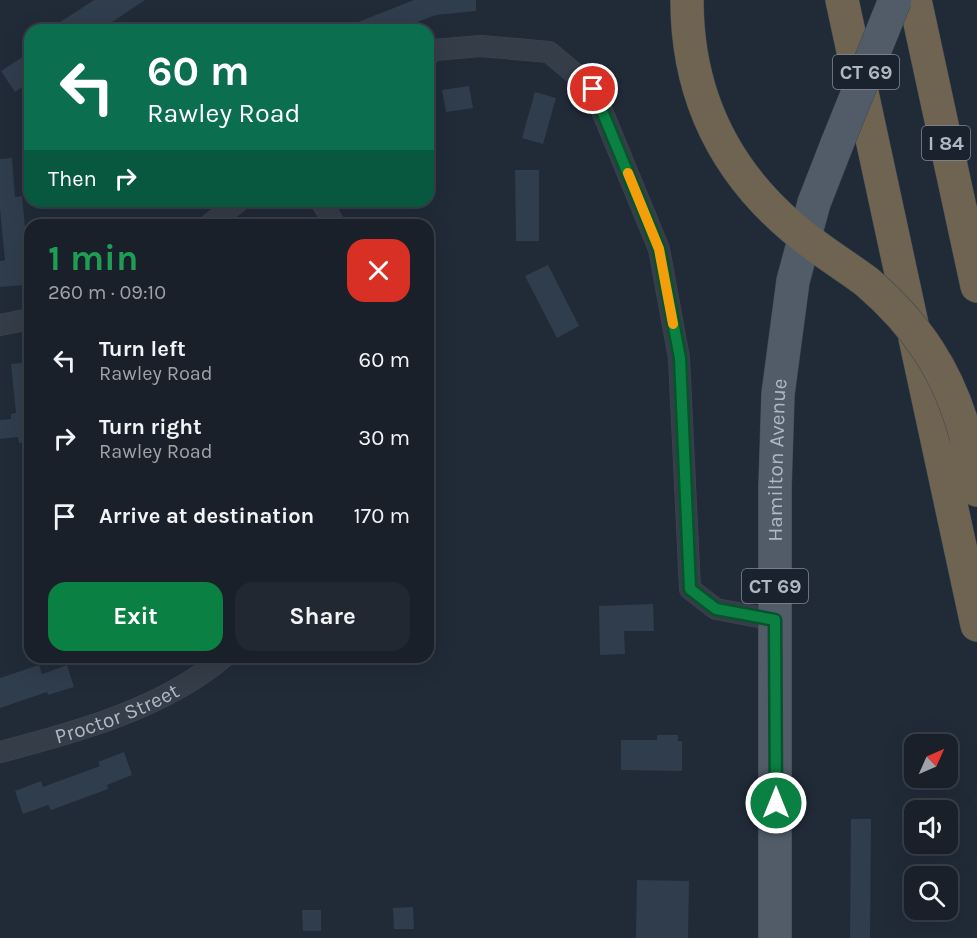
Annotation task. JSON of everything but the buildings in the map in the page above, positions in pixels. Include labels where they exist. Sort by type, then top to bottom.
[{"type":"highway","points":[[687,0],[693,72],[709,120],[728,154],[744,176],[779,215],[804,237],[867,282],[902,314],[934,356],[956,402],[977,490]]},
{"type":"highway","points":[[842,0],[977,625]]},
{"type":"highway","name":"I 84","points":[[915,0],[977,286]]},
{"type":"main road","name":"Hamilton Avenue","points":[[775,938],[778,386],[787,309],[804,237],[837,144],[895,0]]},
{"type":"street","points":[[434,52],[481,46],[549,52],[593,89],[659,249],[680,358],[690,589],[716,609],[775,620]]},
{"type":"street","points":[[216,219],[231,207]]},
{"type":"street","points":[[0,325],[24,320]]},
{"type":"street","name":"Proctor Street","points":[[0,752],[62,736],[126,712],[199,678],[217,663]]},
{"type":"slow traffic","points":[[628,173],[659,249],[673,324]]},
{"type":"route","points":[[593,89],[659,249],[680,358],[690,589],[716,609],[775,620],[776,803]]}]
